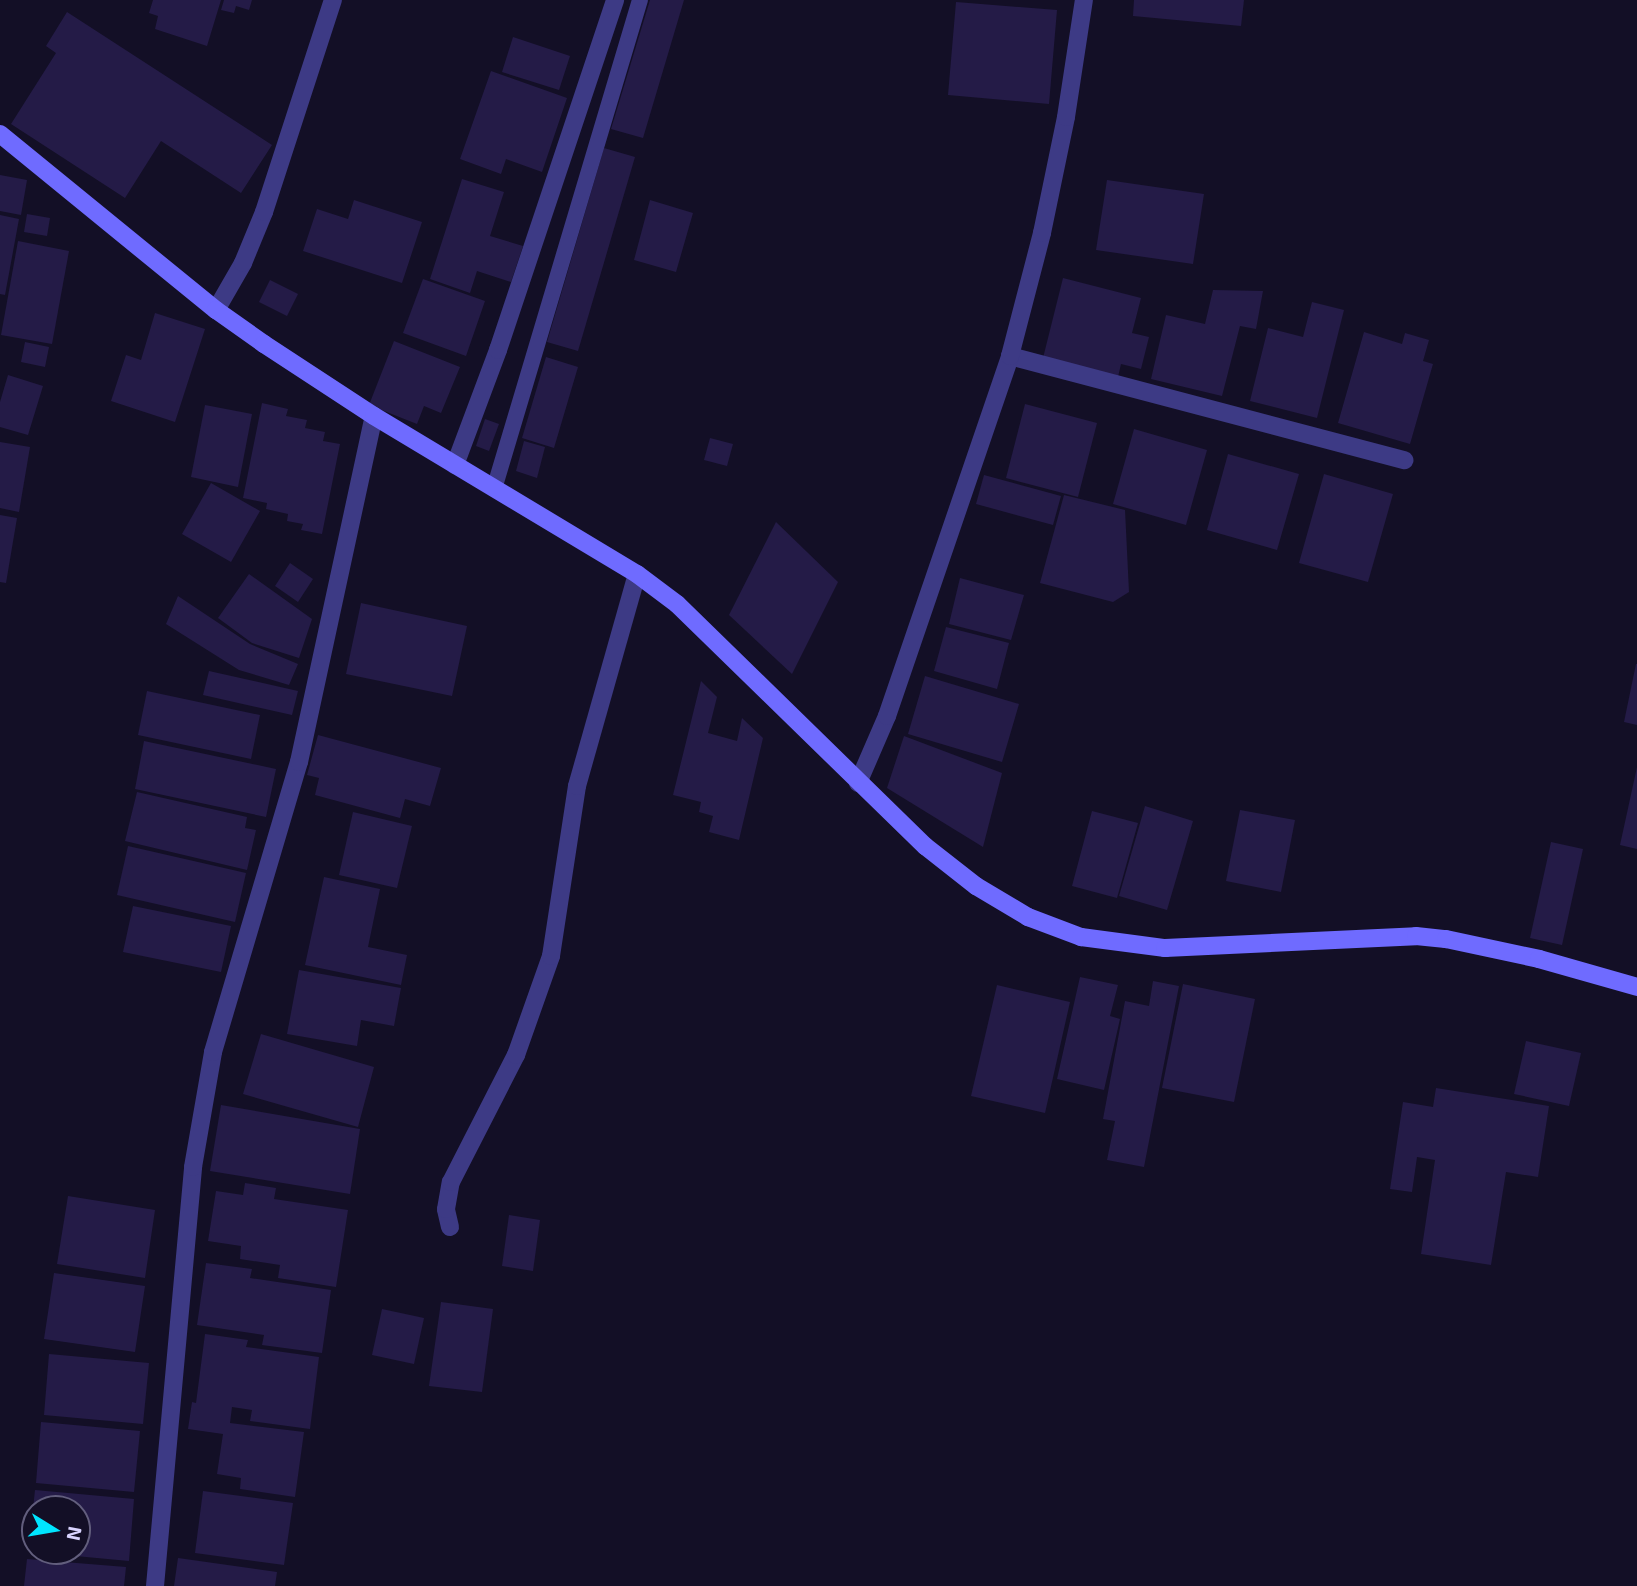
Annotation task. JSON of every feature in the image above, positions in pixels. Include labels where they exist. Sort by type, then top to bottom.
[{"type":"street","points":[[216,310],[257,233],[333,0]]},
{"type":"street","points":[[455,465],[498,350],[615,0]]},
{"type":"street","points":[[858,783],[887,716],[1010,356],[1042,233],[1064,130],[1084,0]]},
{"type":"street","points":[[0,134],[216,310],[374,416],[637,574],[705,628],[858,783],[925,846],[975,886],[1028,917],[1081,937],[1166,948],[1416,936],[1514,953],[1637,988]]},
{"type":"street","points":[[1010,356],[1405,460]]},
{"type":"street","points":[[155,1586],[193,1167],[213,1052],[299,762],[374,416]]},
{"type":"street","points":[[450,1227],[446,1209],[451,1182],[516,1055],[551,956],[577,786],[637,574]]},
{"type":"lane","points":[[494,489],[640,0]]},
{"type":"building","points":[[153,0],[221,0],[207,46],[155,29],[158,16],[149,13]]},
{"type":"building","points":[[224,0],[252,0],[249,10],[236,6],[234,13],[221,10]]},
{"type":"building","points":[[650,0],[684,0],[643,138],[611,129]]},
{"type":"building","points":[[1134,0],[1244,0],[1241,26],[1133,16]]},
{"type":"building","points":[[956,2],[1057,10],[1049,104],[948,95]]},
{"type":"building","points":[[67,12],[272,145],[241,193],[161,141],[125,198],[11,124],[56,53],[46,46]]},
{"type":"building","points":[[513,37],[570,56],[559,90],[502,72]]},
{"type":"building","points":[[491,71],[567,98],[542,172],[506,159],[501,174],[460,159]]},
{"type":"building","points":[[604,148],[635,157],[578,351],[547,342]]},
{"type":"building","points":[[0,175],[27,180],[21,215],[0,211]]},
{"type":"building","points":[[462,179],[504,192],[490,236],[523,246],[511,282],[477,271],[470,293],[430,279]]},
{"type":"building","points":[[1107,180],[1204,194],[1193,264],[1096,250]]},
{"type":"building","points":[[354,200],[422,222],[402,283],[303,251],[317,209],[348,219]]},
{"type":"building","points":[[650,200],[693,213],[676,272],[634,260]]},
{"type":"building","points":[[27,214],[50,218],[47,236],[24,232]]},
{"type":"building","points":[[0,215],[19,219],[5,295],[0,294]]},
{"type":"building","points":[[18,241],[69,251],[52,344],[1,335]]},
{"type":"building","points":[[1063,278],[1141,298],[1132,333],[1149,337],[1141,369],[1121,364],[1118,377],[1043,358]]},
{"type":"building","points":[[423,279],[485,301],[466,356],[403,333]]},
{"type":"building","points":[[270,280],[298,294],[287,316],[259,302]]},
{"type":"building","points":[[1213,290],[1263,291],[1256,329],[1240,326],[1222,396],[1151,379],[1166,315],[1205,324]]},
{"type":"building","points":[[1312,302],[1344,310],[1317,418],[1250,401],[1268,328],[1303,337]]},
{"type":"building","points":[[155,313],[205,329],[175,422],[111,401],[126,355],[141,360]]},
{"type":"building","points":[[1364,332],[1402,344],[1405,333],[1429,340],[1423,361],[1433,364],[1410,444],[1338,423]]},
{"type":"building","points":[[394,341],[460,367],[441,413],[424,406],[417,424],[369,405]]},
{"type":"building","points":[[25,342],[49,347],[45,367],[21,362]]},
{"type":"building","points":[[546,357],[578,367],[554,448],[522,438]]},
{"type":"building","points":[[8,375],[43,386],[28,435],[0,427],[0,402]]},
{"type":"building","points":[[262,403],[288,409],[286,416],[307,420],[305,428],[325,432],[323,441],[340,444],[322,534],[301,530],[303,524],[287,521],[288,514],[266,509],[267,503],[243,498]]},
{"type":"building","points":[[1025,404],[1097,423],[1078,497],[1006,478]]},
{"type":"building","points":[[205,405],[252,414],[238,487],[191,477]]},
{"type":"building","points":[[485,419],[499,424],[489,451],[476,446]]},
{"type":"building","points":[[1134,429],[1207,450],[1186,525],[1113,504]]},
{"type":"building","points":[[710,438],[733,444],[727,466],[704,460]]},
{"type":"building","points":[[524,441],[545,447],[537,478],[516,471]]},
{"type":"building","points":[[0,442],[30,447],[19,512],[0,508]]},
{"type":"building","points":[[1228,454],[1299,474],[1277,550],[1207,530]]},
{"type":"building","points":[[1324,474],[1393,494],[1368,582],[1299,563]]},
{"type":"building","points":[[984,475],[1061,496],[1053,525],[976,504]]},
{"type":"building","points":[[211,483],[260,511],[231,562],[182,534]]},
{"type":"building","points":[[1064,495],[1125,510],[1129,592],[1113,602],[1040,583]]},
{"type":"building","points":[[0,515],[17,518],[6,583],[0,582]]},
{"type":"building","points":[[776,522],[838,582],[792,674],[729,615]]},
{"type":"building","points":[[290,563],[313,579],[298,602],[275,586]]},
{"type":"building","points":[[249,574],[312,619],[299,658],[252,643],[218,618]]},
{"type":"building","points":[[960,578],[1024,595],[1011,640],[949,624]]},
{"type":"building","points":[[178,596],[250,644],[298,664],[289,685],[239,670],[166,624]]},
{"type":"building","points":[[361,603],[467,626],[452,696],[346,674]]},
{"type":"building","points":[[946,627],[1009,643],[997,689],[934,671]]},
{"type":"building","points":[[1637,664],[1637,725],[1624,722]]},
{"type":"building","points":[[209,671],[298,691],[292,715],[203,695]]},
{"type":"building","points":[[925,676],[1019,704],[1002,762],[908,734]]},
{"type":"building","points":[[701,681],[717,697],[708,733],[737,741],[742,718],[763,738],[739,840],[709,832],[713,816],[699,812],[701,802],[673,795]]},
{"type":"building","points":[[147,691],[260,715],[251,759],[138,735]]},
{"type":"building","points":[[318,735],[441,768],[430,806],[405,799],[400,818],[315,795],[319,778],[307,775]]},
{"type":"building","points":[[904,736],[1002,773],[983,847],[887,788]]},
{"type":"building","points":[[144,741],[276,769],[266,817],[135,789]]},
{"type":"building","points":[[1637,767],[1637,849],[1620,845]]},
{"type":"building","points":[[137,792],[247,817],[245,828],[256,830],[247,870],[125,841]]},
{"type":"building","points":[[1145,806],[1193,821],[1167,910],[1119,896]]},
{"type":"building","points":[[1240,810],[1295,820],[1281,892],[1226,881]]},
{"type":"building","points":[[1092,811],[1138,823],[1117,898],[1072,886]]},
{"type":"building","points":[[353,812],[412,826],[397,888],[339,875]]},
{"type":"building","points":[[1551,842],[1583,849],[1562,945],[1530,938]]},
{"type":"building","points":[[128,846],[246,873],[235,922],[117,895]]},
{"type":"building","points":[[324,877],[380,889],[368,947],[407,955],[401,985],[305,965]]},
{"type":"building","points":[[133,906],[231,926],[221,972],[123,952]]},
{"type":"building","points":[[299,970],[401,988],[394,1026],[361,1020],[357,1046],[287,1034]]},
{"type":"building","points":[[1080,977],[1118,985],[1110,1016],[1120,1019],[1104,1090],[1057,1079]]},
{"type":"building","points":[[1153,981],[1179,986],[1144,1167],[1107,1160],[1115,1121],[1103,1119],[1125,1001],[1149,1006]]},
{"type":"building","points":[[1183,984],[1255,999],[1234,1102],[1162,1088]]},
{"type":"building","points":[[997,985],[1070,1002],[1045,1113],[971,1096]]},
{"type":"building","points":[[261,1034],[374,1067],[358,1127],[243,1094]]},
{"type":"building","points":[[1526,1041],[1581,1053],[1569,1106],[1514,1094]]},
{"type":"building","points":[[1436,1088],[1549,1106],[1538,1177],[1506,1172],[1491,1265],[1421,1254],[1435,1160],[1417,1157],[1412,1192],[1390,1189],[1403,1102],[1433,1107]]},
{"type":"building","points":[[221,1105],[360,1129],[350,1194],[210,1171]]},
{"type":"building","points":[[245,1183],[276,1188],[274,1199],[348,1210],[336,1287],[278,1278],[280,1265],[240,1259],[241,1246],[208,1241],[216,1191],[243,1195]]},
{"type":"building","points":[[68,1196],[155,1210],[145,1278],[57,1264]]},
{"type":"building","points":[[509,1215],[540,1220],[533,1271],[502,1266]]},
{"type":"building","points":[[206,1263],[252,1269],[250,1278],[331,1290],[322,1353],[262,1345],[264,1335],[197,1325]]},
{"type":"building","points":[[54,1273],[145,1286],[135,1352],[44,1339]]},
{"type":"building","points":[[441,1302],[493,1309],[482,1392],[429,1386]]},
{"type":"building","points":[[382,1309],[424,1318],[414,1364],[372,1355]]},
{"type":"building","points":[[205,1334],[248,1340],[246,1347],[319,1357],[310,1429],[250,1421],[252,1410],[232,1407],[230,1423],[304,1432],[295,1497],[240,1489],[241,1478],[217,1474],[223,1434],[188,1429],[192,1402],[196,1403]]},
{"type":"building","points":[[49,1354],[149,1363],[143,1424],[44,1415]]},
{"type":"building","points":[[41,1422],[140,1431],[134,1492],[36,1483]]},
{"type":"building","points":[[35,1490],[90,1495],[34,1495]]},
{"type":"building","points":[[203,1491],[293,1503],[284,1565],[195,1553]]},
{"type":"building","points":[[91,1495],[134,1499],[129,1561],[91,1557]]},
{"type":"building","points":[[178,1558],[277,1572],[275,1586],[174,1586]]},
{"type":"building","points":[[91,1564],[126,1567],[124,1586],[24,1586],[26,1565]]}]
